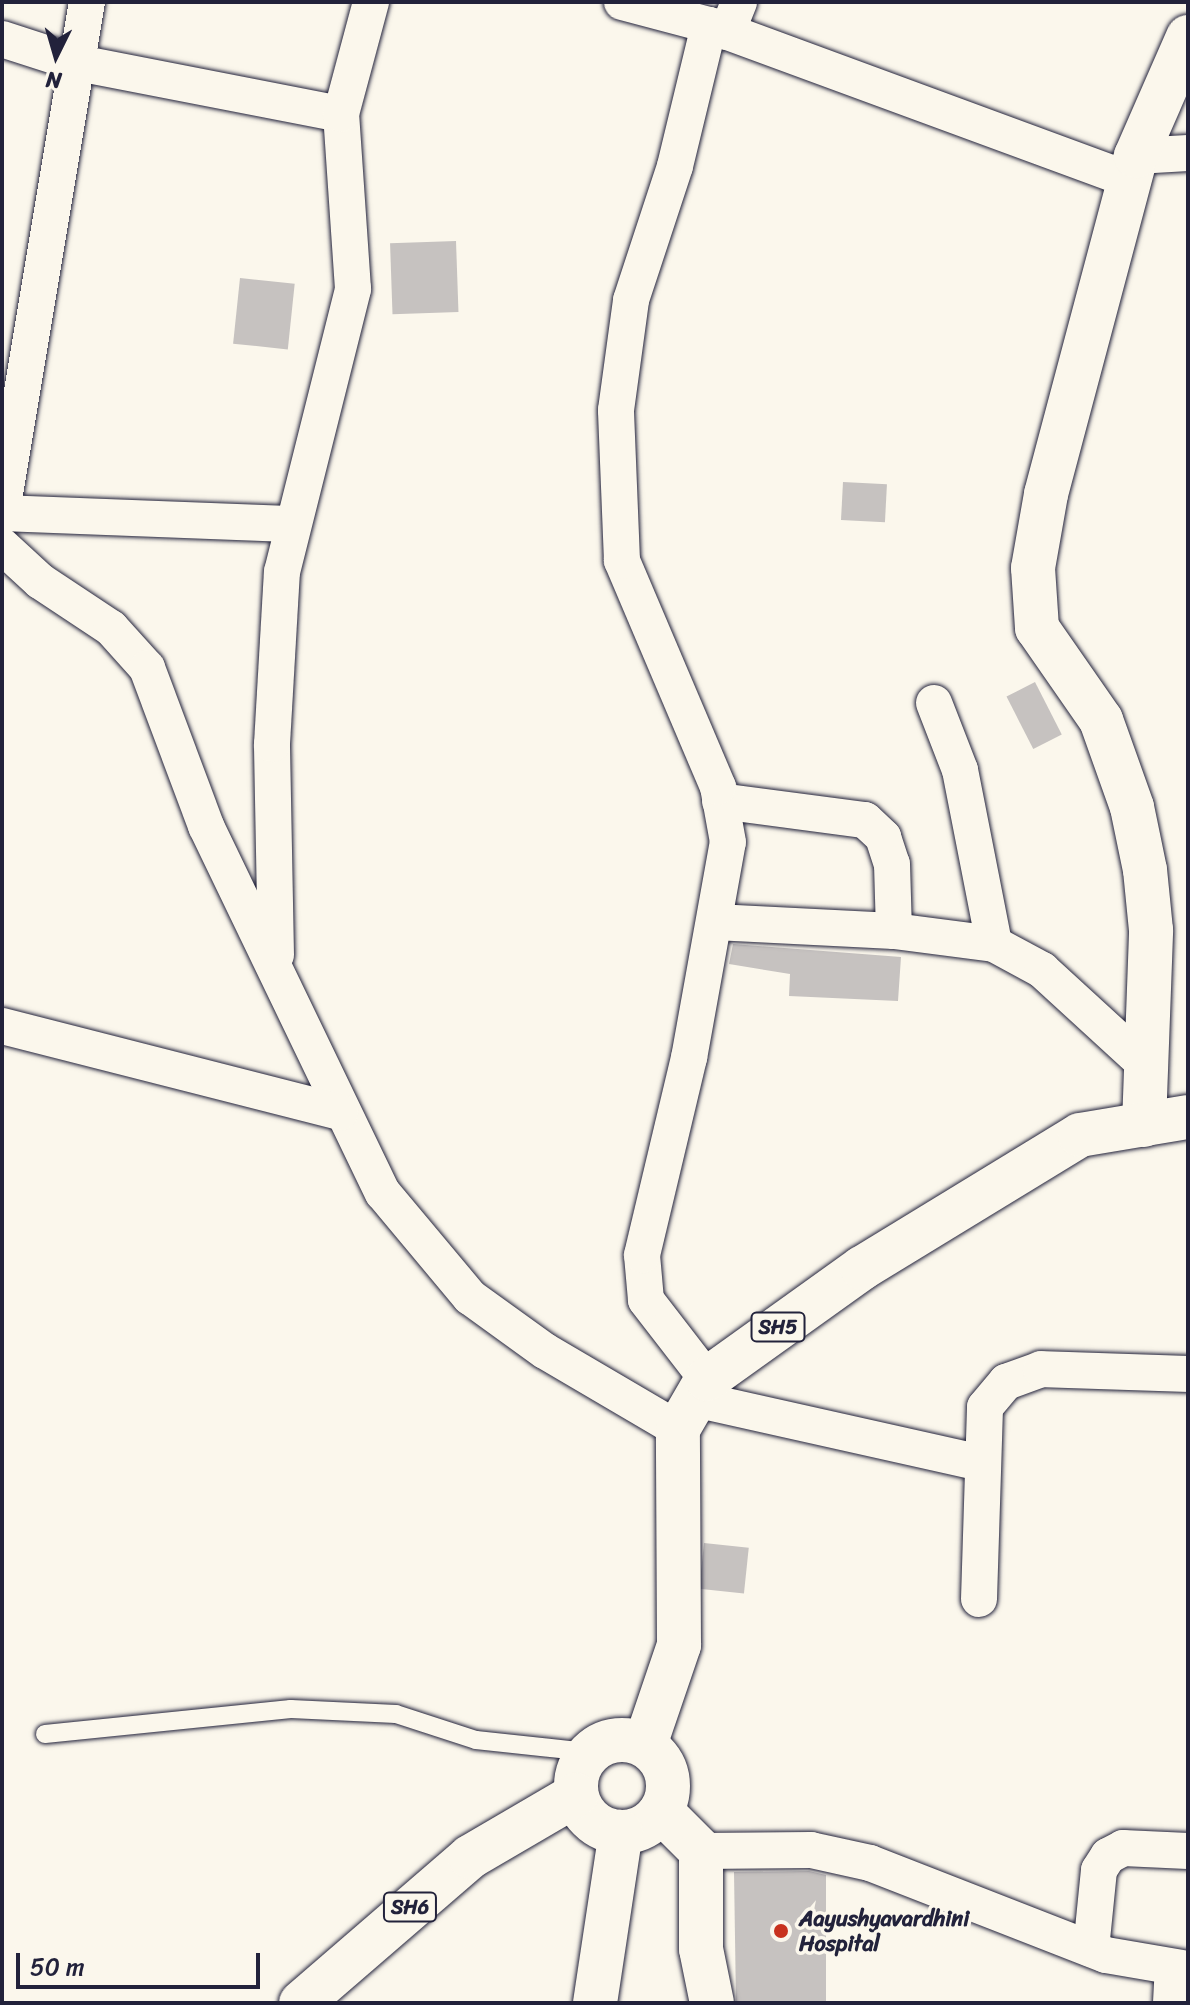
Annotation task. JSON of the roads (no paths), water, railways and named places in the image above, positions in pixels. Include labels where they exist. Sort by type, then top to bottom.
[{"type":"main road","points":[[1144,1125],[1151,930],[1132,807],[1101,720],[1037,628],[1033,568],[1046,494],[1133,168],[1188,37]]},
{"type":"main road","name":"SH5","points":[[693,1402],[862,1268],[1080,1135],[1188,1117]]},
{"type":"main road","points":[[645,1745],[679,1645],[693,1402]]},
{"type":"main road","points":[[615,1740],[645,1745],[665,1767],[669,1782],[661,1811],[651,1823],[621,1832],[591,1822],[576,1795],[580,1764],[589,1752],[615,1740]]},
{"type":"main road","name":"SH6","points":[[301,2003],[470,1857],[530,1825],[576,1795]]},
{"type":"main road","points":[[661,1811],[701,1851],[701,1949],[712,2003]]},
{"type":"main road","name":"SH6","points":[[346,2003],[530,1825]]},
{"type":"main road","points":[[595,2003],[621,1832]]},
{"type":"street","points":[[87,2],[73,62],[2,512],[291,524]]},
{"type":"street","points":[[276,966],[272,744],[291,524],[353,289],[341,114],[371,2]]},
{"type":"street","points":[[622,2],[725,20],[1133,168],[1188,153]]},
{"type":"street","points":[[693,1402],[646,1300],[642,1255],[715,922],[728,842],[720,801],[696,728],[643,620],[622,561],[616,425],[631,300],[725,20]]},
{"type":"street","points":[[2,39],[73,62],[341,114]]},
{"type":"street","points":[[2,546],[40,581],[111,628],[147,668],[206,826],[276,966],[340,1112],[383,1193],[470,1297],[545,1351],[693,1402],[981,1463]]},
{"type":"street","points":[[934,703],[960,770],[994,944]]},
{"type":"street","points":[[720,801],[865,820],[883,837],[892,864],[894,931]]},
{"type":"street","points":[[715,922],[894,931],[994,944],[1042,970],[1148,1067]]},
{"type":"street","points":[[2,1026],[340,1112]]},
{"type":"street","points":[[979,1599],[985,1407],[1006,1382],[1041,1369],[1188,1374]]},
{"type":"street","points":[[1091,1949],[1099,1870],[1108,1856],[1123,1848],[1188,1851]]},
{"type":"street","points":[[701,1851],[811,1850],[870,1863],[1177,1980]]},
{"type":"lane","points":[[45,1734],[291,1709],[396,1714],[476,1740],[589,1752]]},
{"type":"place","name":"Aayushyavardhini Hospital","points":[[781,1931]]}]
